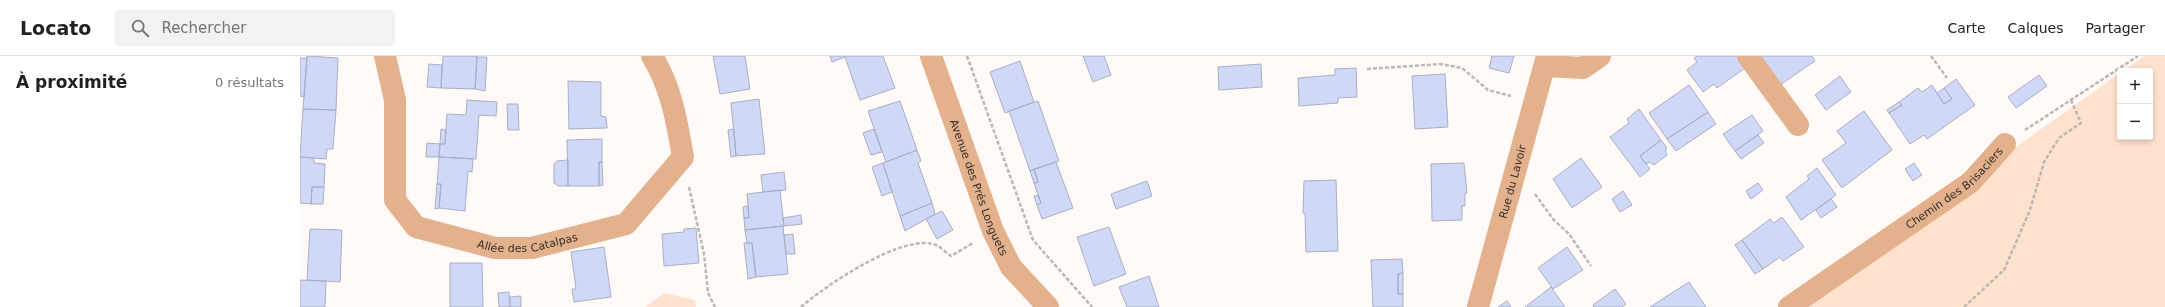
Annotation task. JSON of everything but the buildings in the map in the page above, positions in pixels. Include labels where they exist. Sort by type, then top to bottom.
[{"type":"street","name":"Allée des Catalpas","points":[[385,56],[396,100],[395,200],[416,227],[495,248],[532,248],[626,224],[683,157]]},
{"type":"street","points":[[652,56],[658,66],[675,109],[683,157]]},
{"type":"street","name":"Avenue des Prés Longuets","points":[[931,56],[993,232],[1011,267],[1048,307]]},
{"type":"street","points":[[1546,61],[1583,68],[1600,56]]},
{"type":"street","points":[[1748,56],[1798,125]]},
{"type":"street","name":"Rue du Lavoir","points":[[1478,307],[1546,61]]},
{"type":"street","name":"Chemin des Brisaciers","points":[[1789,307],[1970,182],[2005,144]]},
{"type":"path","points":[[967,56],[1033,240],[1092,307]]},
{"type":"path","points":[[1932,56],[1947,78]]},
{"type":"path","name":"Chemin des Brisaciers","points":[[2005,144],[2138,56]]},
{"type":"path","points":[[1367,69],[1441,64],[1462,68],[1488,90],[1514,97]]},
{"type":"path","points":[[1964,307],[2004,270],[2030,210],[2044,162],[2059,138],[2080,122],[2071,100]]},
{"type":"path","points":[[683,157],[704,254],[708,293],[715,307]]},
{"type":"path","points":[[1517,168],[1553,219],[1569,234],[1590,266]]},
{"type":"path","points":[[801,307],[818,292],[888,251],[909,244],[936,245],[950,256],[993,232]]},
{"type":"shaded area","points":[[2144,56],[2165,56],[2165,307],[1791,307],[2117,75],[2117,140],[2153,140],[2153,68],[2127,68]]},
{"type":"shaded area","points":[[664,293],[695,300],[696,307],[645,307]]}]
